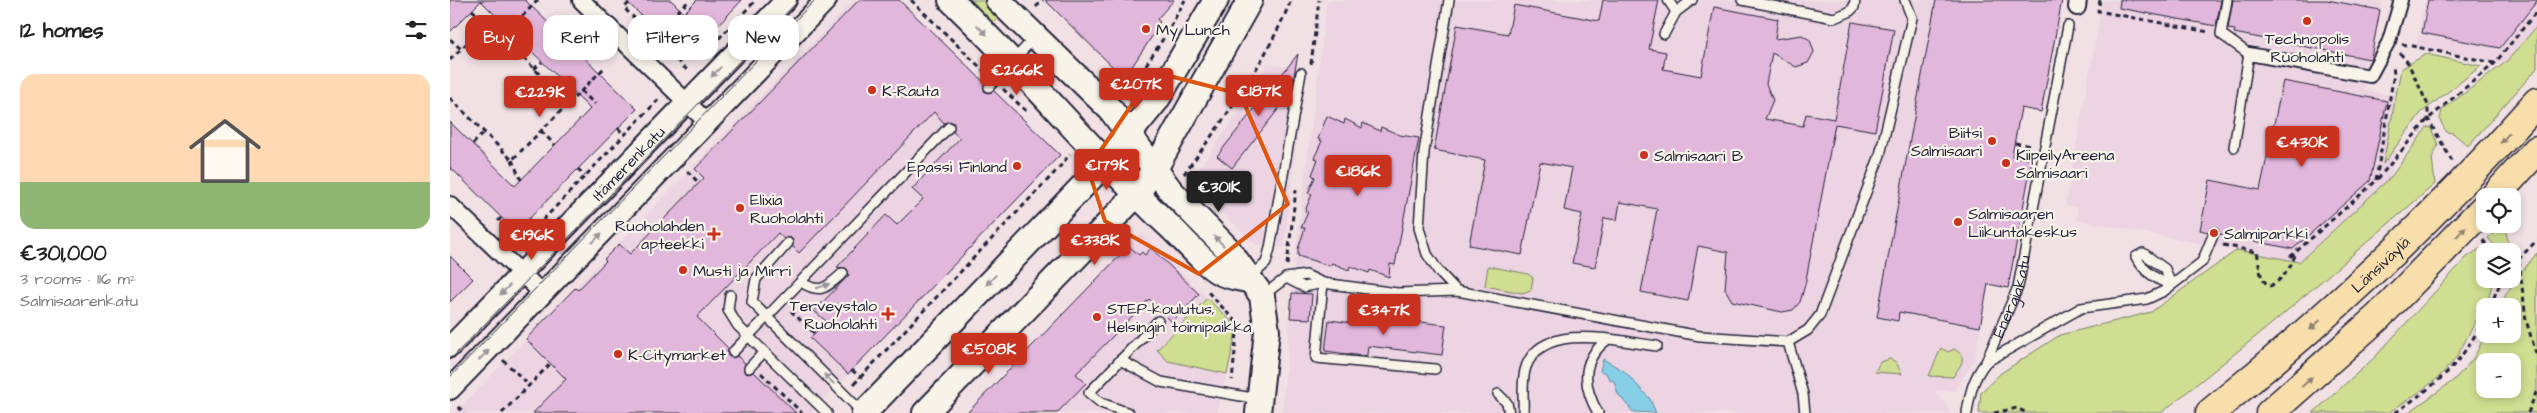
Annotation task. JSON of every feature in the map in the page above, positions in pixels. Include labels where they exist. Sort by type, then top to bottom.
[{"type":"highway","name":"Länsiväylä","points":[[2210,413],[2281,356],[2420,228],[2537,102]]},
{"type":"highway","points":[[2502,188],[2537,150]]},
{"type":"highway","name":"Länsiväylä","points":[[2270,413],[2378,316],[2476,215]]},
{"type":"main road","points":[[951,0],[1013,60],[1026,78],[1053,104],[1136,195],[1219,272],[1255,288]]},
{"type":"main road","points":[[998,0],[1111,110],[1156,167],[1176,196],[1228,249],[1255,288],[1267,330],[1256,408]]},
{"type":"main road","points":[[864,413],[1107,162],[1161,93],[1216,0]]},
{"type":"main road","points":[[925,413],[1136,195],[1156,167],[1250,0]]},
{"type":"street","points":[[581,0],[687,102],[702,128],[826,0]]},
{"type":"street","name":"Itämerenkatu","points":[[450,347],[786,0]]},
{"type":"street","points":[[2250,54],[2370,76],[2390,41],[2401,0]]},
{"type":"street","name":"Itämerenkatu","points":[[453,397],[543,294],[702,128]]},
{"type":"street","points":[[450,205],[543,294]]},
{"type":"lane","points":[[1449,0],[1424,152],[1419,228],[1426,254],[1439,272],[1457,291]]},
{"type":"lane","points":[[1668,0],[1676,12]]},
{"type":"lane","points":[[1664,34],[1676,12],[1692,0]]},
{"type":"lane","points":[[1742,0],[1834,18],[1849,12],[1854,7],[1855,0]]},
{"type":"lane","points":[[1255,288],[1286,278],[1304,286],[1323,283],[1397,293],[1457,291],[1700,336],[1788,342],[1808,330],[1820,315],[1880,155],[1912,18],[1905,0]]},
{"type":"lane","points":[[2228,0],[2221,34],[2250,54],[2234,147]]},
{"type":"lane","name":"Energiakatu","points":[[1967,413],[1970,391],[1977,372],[1986,362],[2018,286],[2068,26]]},
{"type":"lane","points":[[992,84],[1035,37]]},
{"type":"lane","points":[[1255,288],[1266,263],[1270,248],[1301,73]]},
{"type":"lane","points":[[733,352],[949,127]]},
{"type":"lane","points":[[1986,362],[2081,308],[2147,299],[2171,285],[2202,262],[2212,243],[2214,233]]},
{"type":"lane","points":[[788,243],[756,279],[752,302],[766,318],[864,413]]},
{"type":"lane","points":[[801,282],[811,288],[823,289],[843,273]]},
{"type":"lane","points":[[1323,283],[1316,358],[1435,369]]},
{"type":"lane","points":[[730,295],[728,310],[732,318],[764,352],[828,413]]},
{"type":"lane","points":[[1129,413],[1101,403],[1088,393],[1158,321]]},
{"type":"lane","points":[[1523,413],[1526,366],[1538,349],[1547,343],[1566,338],[1607,340],[1657,346]]},
{"type":"lane","points":[[1598,413],[1589,388],[1587,370],[1592,353],[1607,340]]},
{"type":"lane","points":[[1788,342],[1803,394],[1805,413]]},
{"type":"lane","points":[[751,366],[764,352]]},
{"type":"lane","points":[[1120,360],[1161,382],[1230,395],[1256,408]]},
{"type":"lane","points":[[1498,394],[1507,402],[1509,413]]},
{"type":"path","points":[[523,15],[538,0]]},
{"type":"path","points":[[677,12],[690,0]]},
{"type":"path","points":[[718,39],[755,0]]},
{"type":"path","points":[[911,0],[992,84],[1025,110],[1053,104]]},
{"type":"path","points":[[1036,7],[1043,0]]},
{"type":"path","points":[[1111,110],[1133,85],[1165,36],[1185,0]]},
{"type":"path","points":[[1179,180],[1229,112],[1269,49],[1291,0]]},
{"type":"path","points":[[2100,0],[2098,11],[2221,34]]},
{"type":"path","points":[[629,3],[624,8],[688,70]]},
{"type":"path","points":[[472,10],[477,15]]},
{"type":"path","points":[[2290,257],[2376,181],[2428,119],[2495,63],[2537,12]]},
{"type":"path","points":[[450,39],[461,49]]},
{"type":"path","points":[[2376,181],[2394,74],[2390,41],[2495,63]]},
{"type":"path","points":[[450,60],[465,45]]},
{"type":"path","points":[[525,60],[569,103]]},
{"type":"path","points":[[683,76],[698,60]]},
{"type":"path","points":[[534,69],[542,62]]},
{"type":"path","points":[[2408,63],[2428,105],[2428,119],[2452,161]]},
{"type":"path","points":[[512,160],[606,66]]},
{"type":"path","points":[[582,91],[595,104]]},
{"type":"path","points":[[506,258],[666,93]]},
{"type":"path","points":[[450,98],[512,160],[521,180]]},
{"type":"path","points":[[618,128],[624,135]]},
{"type":"path","points":[[541,131],[555,145]]},
{"type":"path","points":[[473,144],[484,132]]},
{"type":"path","points":[[852,370],[860,377],[974,259],[1058,169],[1068,155]]},
{"type":"path","points":[[578,169],[585,176]]},
{"type":"path","points":[[689,173],[699,183]]},
{"type":"path","points":[[2521,259],[2537,240]]},
{"type":"path","points":[[2212,243],[2257,252],[2261,277],[2264,283],[2270,286],[2277,283],[2292,263],[2296,252]]},
{"type":"path","points":[[2521,278],[2526,320],[2537,357]]},
{"type":"path","points":[[782,302],[814,334]]},
{"type":"path","points":[[1230,395],[1239,330],[1237,319]]},
{"type":"path","points":[[2394,413],[2452,369],[2468,348],[2476,333]]},
{"type":"path","points":[[501,358],[529,385]]},
{"type":"path","points":[[502,413],[550,363]]},
{"type":"path","points":[[751,366],[802,413]]},
{"type":"path","points":[[2528,413],[2537,390]]},
{"type":"path","points":[[453,397],[465,413]]},
{"type":"path","points":[[1994,413],[2017,408],[2027,413]]},
{"type":"highlighted area","points":[[1154,72],[1240,94],[1288,204],[1199,274],[1105,221],[1088,169]]},
{"type":"shaded area","points":[[854,0],[899,0],[1060,155],[811,413],[455,413],[796,60],[799,60],[799,57]]},
{"type":"shaded area","points":[[1327,0],[2043,0],[1974,360],[1955,391],[1934,391],[1947,406],[1949,413],[1282,413],[1295,259]]},
{"type":"shaded area","points":[[2103,0],[2365,0],[2382,3],[2365,90],[2406,98],[2391,177],[2299,262],[2077,220],[2078,208],[2065,205]]},
{"type":"shaded area","points":[[2425,0],[2537,0],[2537,25],[2503,64],[2416,48]]},
{"type":"shaded area","points":[[1267,64],[1305,69],[1284,247],[1256,245],[1190,181],[1231,124]]},
{"type":"shaded area","points":[[1141,233],[1237,327],[1217,413],[967,413]]},
{"type":"green space","points":[[966,0],[982,0],[998,18],[992,24]]},
{"type":"green space","points":[[2537,26],[2537,68],[2533,73],[2468,146],[2453,133],[2446,132],[2440,120],[2442,110],[2506,62]]},
{"type":"green space","points":[[2426,54],[2481,66],[2421,113],[2383,164],[2401,69]]},
{"type":"green space","points":[[2427,127],[2431,128],[2438,145],[2432,158],[2435,184],[2269,326],[2161,413],[1979,413],[1981,392],[2001,373],[2060,335],[2151,312],[2237,250],[2299,262],[2391,177]]},
{"type":"green space","points":[[2493,233],[2506,233],[2508,243],[2493,243],[2488,238]]},
{"type":"green space","points":[[2476,251],[2476,288],[2491,288],[2489,297],[2476,298],[2476,321],[2456,358],[2439,377],[2388,413],[2313,413],[2374,358],[2467,257]]},
{"type":"green space","points":[[2537,253],[2537,413],[2408,413],[2454,380],[2476,353],[2476,398],[2521,398],[2521,353],[2476,353],[2481,343],[2521,343],[2521,298],[2504,298],[2510,288],[2521,288],[2521,273]]},
{"type":"green space","points":[[1488,266],[1528,274],[1533,278],[1531,290],[1522,293],[1485,286]]},
{"type":"green space","points":[[1207,298],[1237,327],[1227,374],[1168,361],[1157,350]]},
{"type":"green space","points":[[1941,348],[1948,352],[1954,349],[1961,356],[1962,362],[1953,377],[1929,376]]},
{"type":"green space","points":[[1890,359],[1896,362],[1902,374],[1875,372],[1880,362]]},
{"type":"water","points":[[1603,359],[1624,371],[1650,399],[1656,413],[1633,412],[1618,394],[1614,381],[1609,379],[1606,373],[1600,371]]},
{"type":"building","points":[[450,0],[525,0],[543,18],[543,60],[587,60],[637,109],[516,232],[450,167],[450,122],[515,186],[590,109],[533,53],[533,15],[495,15],[481,1],[450,32]]},
{"type":"building","points":[[625,0],[671,0],[684,13],[697,0],[742,0],[718,26],[718,15],[641,15]]},
{"type":"building","points":[[859,0],[899,0],[985,83],[984,91],[988,93],[994,91],[1060,155],[848,374],[810,338],[826,321],[814,311],[849,275],[847,269],[837,267],[886,215],[897,225],[923,199],[912,189],[960,138],[953,132],[954,123],[950,121],[944,123],[934,112],[799,253],[793,247],[792,239],[789,237],[784,239],[778,233],[697,317],[728,348],[728,356],[732,358],[737,356],[745,363],[744,372],[748,374],[754,372],[796,413],[533,413],[566,379],[526,339],[575,288],[578,290],[606,261],[604,259],[619,244],[630,254],[704,178],[695,169]]},
{"type":"building","points":[[1045,0],[1174,0],[1157,19],[1160,22],[1155,27],[1157,29],[1133,65],[1122,76]]},
{"type":"building","name":"Salmisaari B","points":[[1603,0],[1659,0],[1649,49],[1666,52],[1663,69],[1701,76],[1714,7],[1778,19],[1775,39],[1802,35],[1810,40],[1814,52],[1808,63],[1796,67],[1772,53],[1766,84],[1773,100],[1765,119],[1803,126],[1806,114],[1834,119],[1852,22],[1894,29],[1875,131],[1835,124],[1805,285],[1800,302],[1793,310],[1782,312],[1732,301],[1725,289],[1728,252],[1698,246],[1688,301],[1641,292],[1657,209],[1620,202],[1617,220],[1604,218],[1595,267],[1572,263],[1582,214],[1564,210],[1572,168],[1540,162],[1522,255],[1469,245],[1485,160],[1434,150],[1457,25],[1508,34],[1514,5],[1599,21]]},
{"type":"building","name":"Salmisaaren Liikuntakeskus","points":[[1936,0],[2062,0],[2041,112],[2021,108],[2016,134],[2012,156],[2032,160],[2008,288],[1988,284],[1980,327],[1899,312],[1898,321],[1877,317]]},
{"type":"building","points":[[2120,0],[2221,0],[2216,26],[2119,8]]},
{"type":"building","name":"Technopolis Ruoholahti","points":[[2233,0],[2327,0],[2380,10],[2371,57],[2370,59],[2234,33],[2235,30],[2228,29]]},
{"type":"building","points":[[2428,0],[2537,1],[2500,48],[2422,33]]},
{"type":"building","points":[[1298,54],[1290,97],[1288,97],[1232,168],[1217,156]]},
{"type":"building","points":[[2283,81],[2387,101],[2370,181],[2293,249],[2220,234],[2216,227],[2211,228],[2208,232],[2200,230],[2210,180],[2260,190]]},
{"type":"building","points":[[1327,116],[1344,124],[1345,119],[1362,128],[1363,123],[1380,131],[1381,127],[1400,135],[1419,138],[1395,265],[1390,264],[1389,277],[1370,270],[1369,273],[1350,266],[1349,270],[1332,263],[1330,266],[1298,256],[1298,249],[1305,228],[1301,228],[1308,212],[1305,211],[1312,194],[1308,193],[1315,177],[1312,175],[1318,159],[1314,158],[1322,141],[1318,139]]},
{"type":"building","points":[[1129,246],[1139,255],[1142,252],[1145,255],[1151,248],[1199,294],[1172,322],[1149,299],[1076,374],[1086,383],[1057,413],[967,413]]},
{"type":"building","points":[[450,256],[473,279],[450,302]]},
{"type":"building","points":[[1292,293],[1312,294],[1310,319],[1290,318]]},
{"type":"building","points":[[1354,314],[1446,325],[1442,355],[1368,346],[1367,355],[1362,356],[1325,351],[1329,320],[1353,323]]},
{"type":"tram line","points":[[450,360],[799,0]]},
{"type":"tram line","points":[[450,377],[815,0]]},
{"type":"place","name":"Technopolis Ruoholahti","points":[[2307,21]]},
{"type":"place","name":"My Lunch","points":[[1146,29]]},
{"type":"place","name":"K-Rauta","points":[[872,90]]},
{"type":"place","name":"Biitsi Salmisaari","points":[[1992,141]]},
{"type":"place","name":"Salmisaari B","points":[[1644,155]]},
{"type":"place","name":"KiipeilyAreena Salmisaari","points":[[2006,163]]},
{"type":"place","name":"Epassi Finland","points":[[1017,166]]},
{"type":"place","name":"Elixia Ruoholahti","points":[[740,208]]},
{"type":"place","name":"Salmisaaren Liikuntakeskus","points":[[1958,222]]},
{"type":"place","name":"Salmiparkki","points":[[2214,233]]},
{"type":"place","name":"Ruoholahden apteekki","points":[[714,234]]},
{"type":"place","name":"Musti ja Mirri","points":[[683,270]]},
{"type":"place","name":"Terveystalo Ruoholahti","points":[[888,314]]},
{"type":"place","name":"STEP-koulutus, Helsingin toimipaikka","points":[[1097,317]]},
{"type":"place","name":"K-Citymarket","points":[[618,354]]}]
